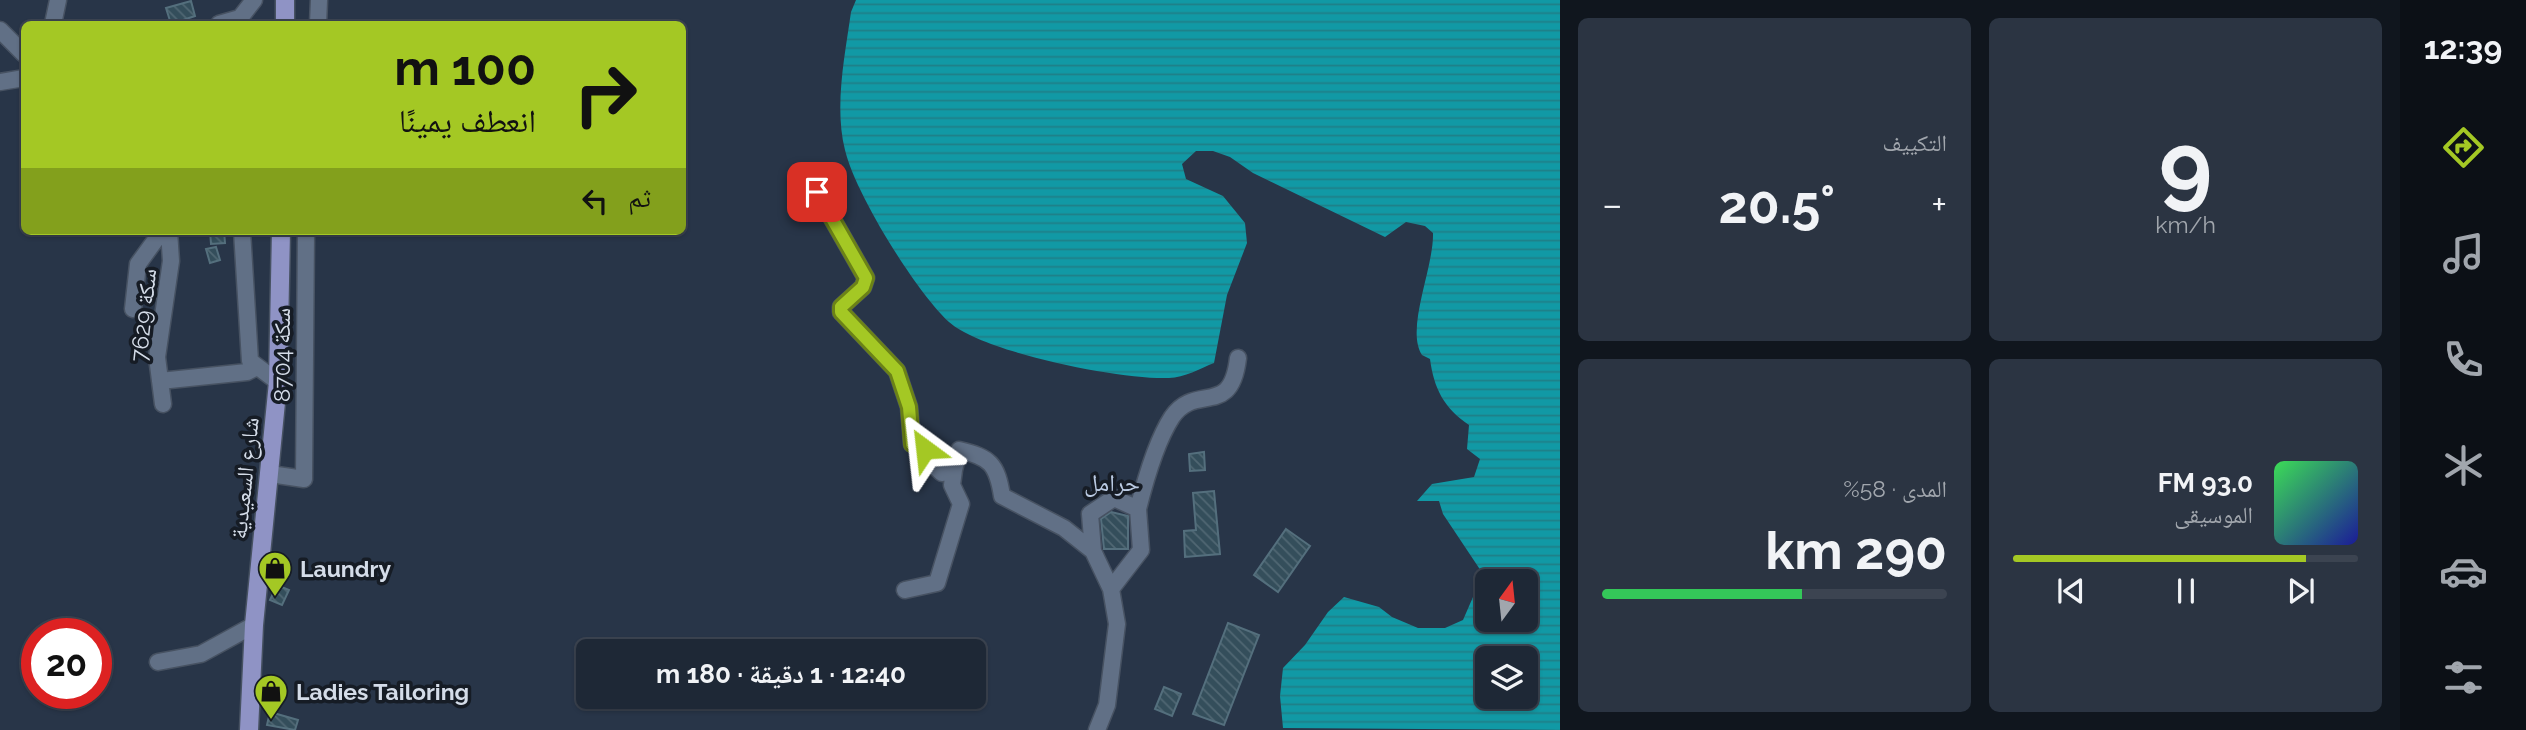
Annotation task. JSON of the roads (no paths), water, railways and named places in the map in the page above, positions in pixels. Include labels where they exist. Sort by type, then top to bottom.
[{"type":"main road","points":[[285,0],[285,21]]},
{"type":"main road","name":"شارع السعيدية","points":[[249,730],[254,625],[278,382],[281,235]]},
{"type":"street","points":[[54,21],[58,0]]},
{"type":"street","points":[[240,21],[254,0]]},
{"type":"street","points":[[318,21],[319,0]]},
{"type":"street","points":[[0,30],[21,51]]},
{"type":"street","points":[[0,82],[21,78]]},
{"type":"street","points":[[817,192],[866,278],[863,287],[841,307],[841,312],[897,371],[909,407],[912,444],[925,449],[932,464],[942,473],[954,470]]},
{"type":"street","name":"سكة 7629","points":[[134,309],[138,264],[159,235]]},
{"type":"street","name":"سكة 7629","points":[[163,404],[157,358],[172,261],[169,235]]},
{"type":"street","points":[[242,235],[250,361],[278,382]]},
{"type":"street","name":"سكة 8704","points":[[270,474],[304,479],[306,235]]},
{"type":"street","points":[[1111,589],[1141,550],[1138,509],[1145,481],[1173,415],[1185,405],[1224,394],[1234,384],[1238,358]]},
{"type":"street","points":[[160,381],[247,372],[257,366]]},
{"type":"street","points":[[905,590],[937,583],[961,504],[952,485],[959,450],[984,455],[999,474],[1002,496],[1064,528],[1093,551]]},
{"type":"street","points":[[1097,730],[1107,705],[1115,662],[1118,624],[1111,589],[1093,551],[1090,514],[1114,498],[1138,509]]},
{"type":"street","points":[[158,662],[201,654],[254,625]]},
{"type":"place","name":"Laundry","points":[[275,598]]},
{"type":"place","name":"Ladies Tailoring","points":[[271,721]]},
{"type":"district","name":"حرامل","points":[[1112,482]]}]
